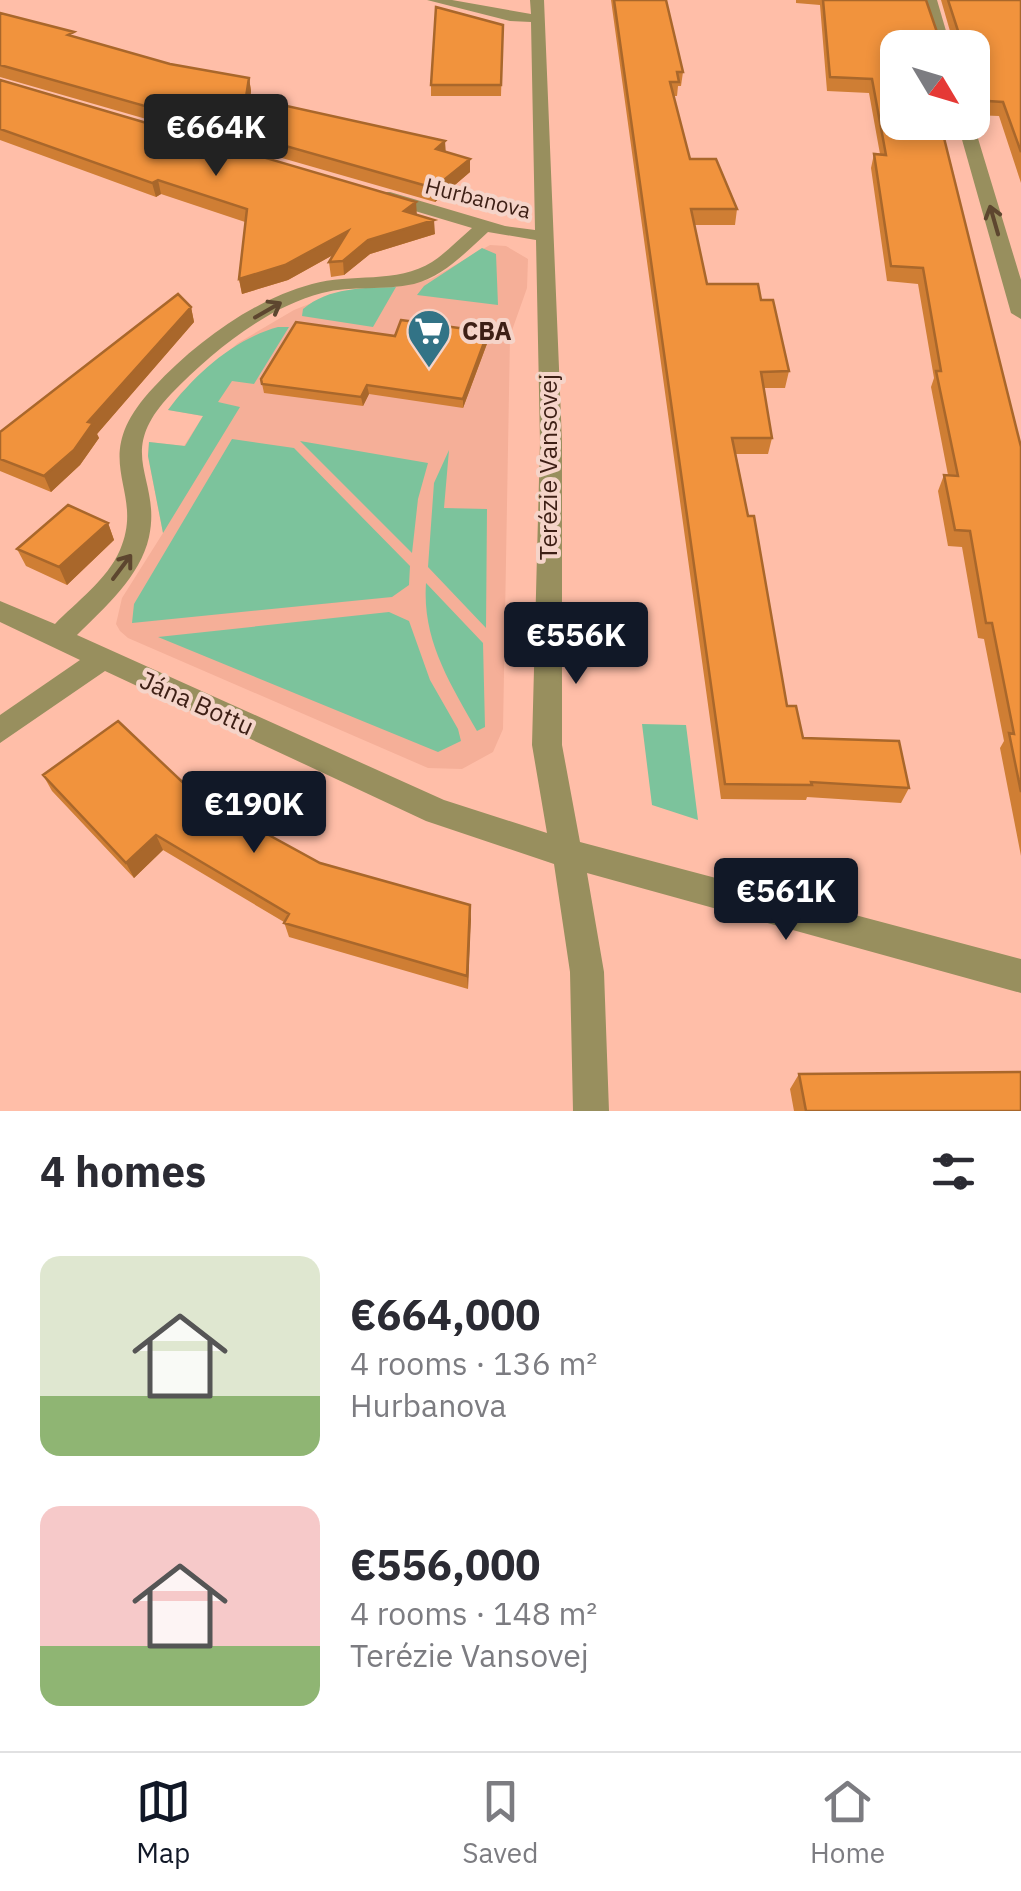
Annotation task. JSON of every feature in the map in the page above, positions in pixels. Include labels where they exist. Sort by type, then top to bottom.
[{"type":"street","points":[[434,0],[510,17],[538,9]]},
{"type":"street","points":[[930,0],[939,30]]},
{"type":"street","name":"Terézie Vansovej","points":[[538,9],[551,442],[546,745],[582,926],[592,1111]]},
{"type":"street","points":[[971,140],[1021,313]]},
{"type":"street","name":"Hurbanova","points":[[374,193],[486,226],[542,236]]},
{"type":"street","points":[[57,639],[134,551],[140,534],[130,440],[158,399],[188,366],[229,333],[286,299],[316,288],[410,280],[424,274],[486,226]]},
{"type":"street","name":"Jána Bottu","points":[[0,612],[437,812],[565,853],[671,878],[1021,976]]},
{"type":"street","points":[[0,731],[100,660]]},
{"type":"shaded area","points":[[490,245],[506,246],[528,259],[527,288],[510,336],[503,729],[493,752],[462,769],[428,768],[128,638],[120,631],[116,624],[122,598],[163,533],[148,456],[149,442],[184,446],[203,416],[168,410],[181,393],[238,343],[294,310],[342,291],[396,287],[431,279]]},
{"type":"green space","points":[[482,248],[496,254],[498,305],[417,295],[424,286]]},
{"type":"green space","points":[[396,287],[373,327],[302,316],[303,309],[324,296]]},
{"type":"green space","points":[[278,327],[289,327],[254,384],[232,381],[218,402],[240,407],[163,533],[148,456],[149,442],[185,446],[203,416],[168,410],[217,359],[246,340]]},
{"type":"green space","points":[[232,439],[294,448],[410,566],[409,585],[392,597],[132,623],[134,604]]},
{"type":"green space","points":[[300,441],[428,463],[418,499],[412,553]]},
{"type":"green space","points":[[449,450],[444,508],[487,509],[486,628],[428,567],[434,483]]},
{"type":"green space","points":[[426,583],[483,643],[485,727],[477,731],[433,642]]},
{"type":"green space","points":[[389,612],[409,621],[430,680],[458,729],[461,741],[438,752],[158,637]]},
{"type":"green space","points":[[642,724],[686,725],[698,820],[652,805]]},
{"type":"building","points":[[614,0],[666,0],[683,72],[677,72],[679,82],[670,82],[690,159],[716,159],[737,209],[691,209],[707,284],[758,284],[761,300],[773,300],[789,371],[761,372],[772,438],[732,438],[748,516],[754,516],[787,706],[796,706],[803,738],[899,741],[909,788],[811,782],[812,785],[725,784]]},
{"type":"building","points":[[823,0],[926,0],[936,30],[880,30],[880,122],[872,79],[830,77]]},
{"type":"building","points":[[948,0],[1021,0],[1021,152],[1003,102],[990,101],[990,30],[958,30]]},
{"type":"building","points":[[436,7],[503,25],[501,85],[431,85]]},
{"type":"building","points":[[0,13],[74,32],[68,35],[170,64],[249,78],[246,97],[445,141],[436,149],[470,159],[434,188],[0,65]]},
{"type":"building","points":[[0,80],[416,202],[404,211],[434,220],[368,240],[343,261],[329,262],[348,231],[285,265],[239,279],[247,209],[158,180],[152,183],[0,129]]},
{"type":"building","points":[[883,140],[944,140],[1021,447],[1021,792],[1009,733],[1014,734],[992,623],[986,623],[970,531],[955,530],[944,475],[958,476],[936,371],[941,371],[923,268],[891,266],[874,154],[886,155]]},
{"type":"building","points":[[178,294],[191,307],[88,422],[93,423],[74,450],[44,476],[0,459],[0,432]]},
{"type":"building","points":[[401,320],[488,332],[463,399],[367,385],[361,397],[262,384],[261,379],[296,322],[395,336]]},
{"type":"building","points":[[68,505],[108,523],[59,567],[17,549]]},
{"type":"building","points":[[118,721],[196,795],[320,863],[470,905],[467,976],[284,923],[289,914],[156,835],[126,863],[43,775]]},
{"type":"building","points":[[1021,1072],[1021,1111],[806,1111],[799,1074]]},
{"type":"place","name":"CBA","points":[[429,369]]}]
